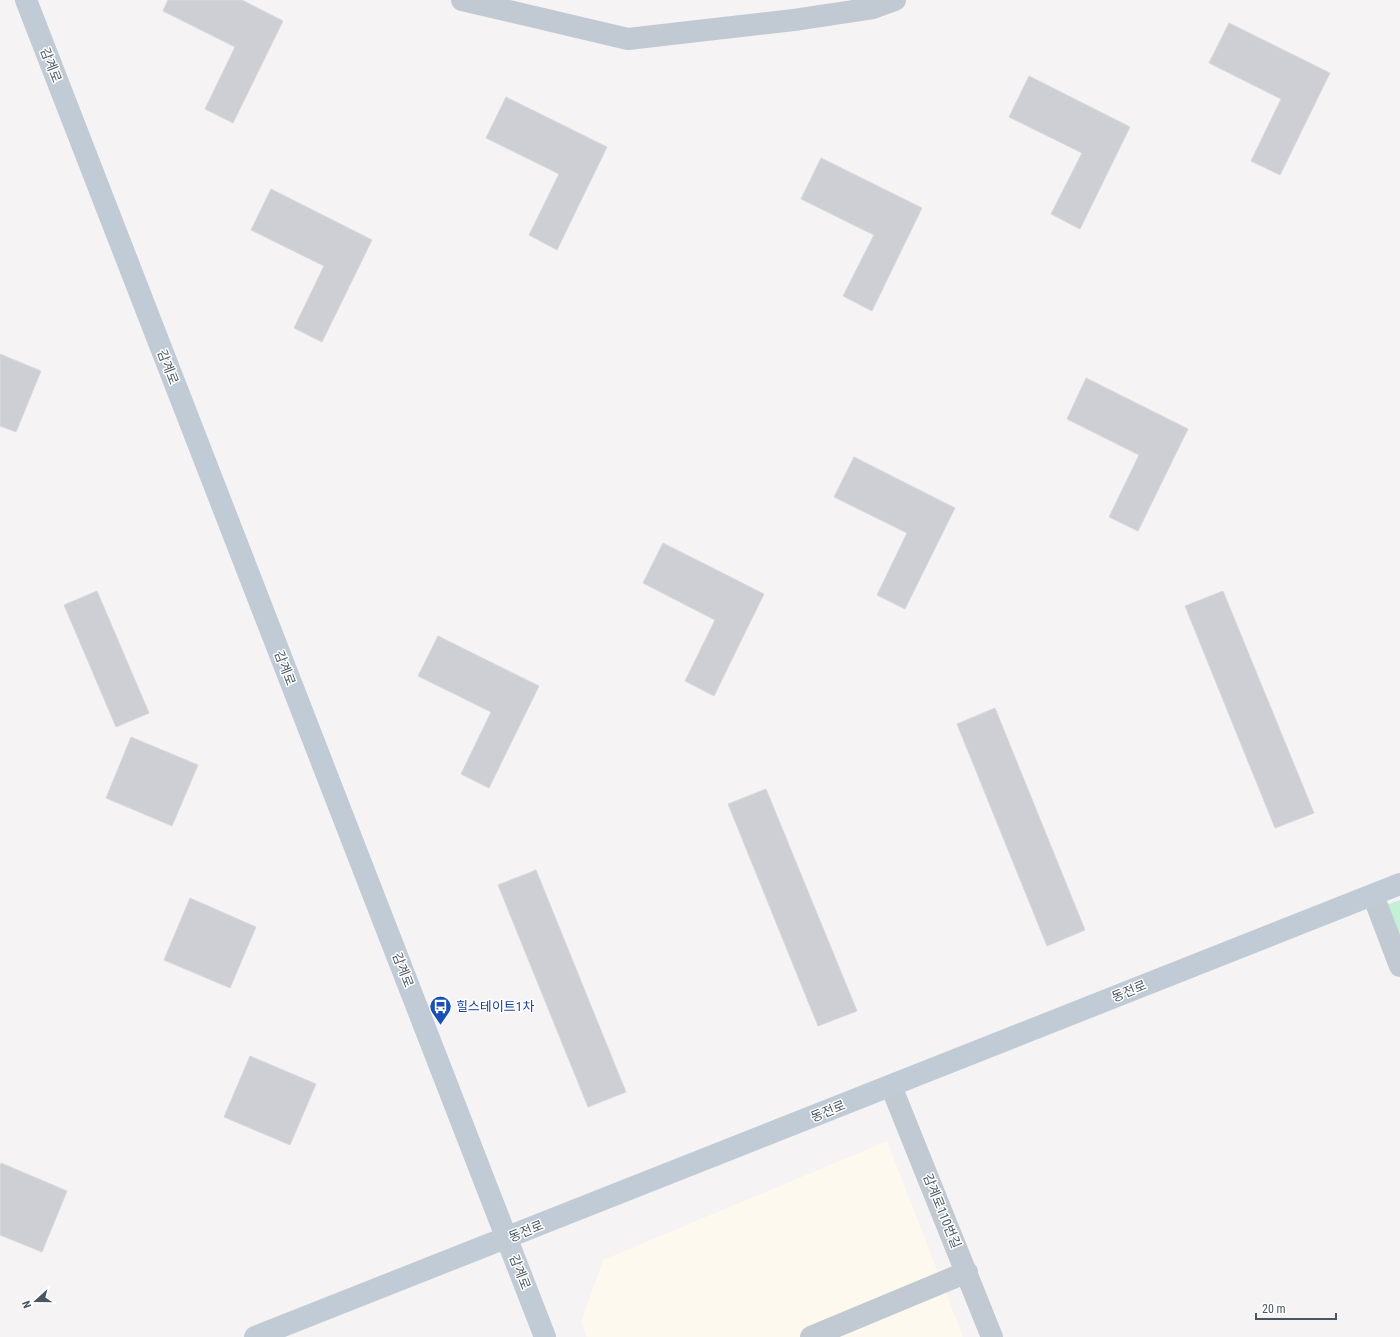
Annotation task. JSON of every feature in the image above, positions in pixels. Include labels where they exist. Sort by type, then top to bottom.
[{"type":"main road","name":"감계로","points":[[26,0],[545,1337]]},
{"type":"main road","name":"동전로","points":[[255,1337],[1400,884]]},
{"type":"street","points":[[462,0],[628,39],[794,20],[895,0]]},
{"type":"street","points":[[1373,895],[1400,966]]},
{"type":"street","name":"감계로110번길","points":[[891,1086],[992,1337]]},
{"type":"street","points":[[811,1337],[967,1272]]},
{"type":"shaded area","points":[[887,1141],[963,1337],[587,1337],[581,1322],[603,1260]]},
{"type":"green space","points":[[1400,900],[1400,942],[1386,905]]},
{"type":"building","points":[[168,0],[242,0],[283,21],[233,123],[205,109],[235,47],[163,11]]},
{"type":"building","points":[[1229,23],[1330,73],[1280,175],[1251,161],[1281,99],[1209,63]]},
{"type":"building","points":[[1029,76],[1130,127],[1080,229],[1051,214],[1082,153],[1009,117]]},
{"type":"building","points":[[506,97],[607,147],[557,250],[529,235],[559,174],[486,138]]},
{"type":"building","points":[[821,158],[922,208],[872,311],[843,296],[874,235],[801,199]]},
{"type":"building","points":[[271,189],[372,240],[322,342],[294,328],[324,266],[251,230]]},
{"type":"building","points":[[0,354],[41,371],[16,432],[0,426]]},
{"type":"building","points":[[1086,378],[1188,429],[1138,531],[1109,517],[1139,455],[1067,419]]},
{"type":"building","points":[[854,457],[955,508],[905,609],[877,595],[907,533],[834,497]]},
{"type":"building","points":[[663,543],[764,594],[714,696],[685,681],[715,620],[643,583]]},
{"type":"building","points":[[97,591],[149,713],[116,727],[64,605]]},
{"type":"building","points":[[1223,591],[1314,813],[1275,828],[1185,606]]},
{"type":"building","points":[[438,636],[539,686],[489,788],[461,774],[491,712],[418,676]]},
{"type":"building","points":[[995,708],[1085,930],[1047,946],[957,724]]},
{"type":"building","points":[[131,737],[198,765],[172,826],[106,798]]},
{"type":"building","points":[[766,789],[857,1011],[818,1026],[728,804]]},
{"type":"building","points":[[536,870],[626,1092],[588,1107],[498,885]]},
{"type":"building","points":[[190,898],[256,927],[230,988],[164,960]]},
{"type":"building","points":[[250,1056],[316,1084],[290,1145],[224,1117]]},
{"type":"building","points":[[1,1163],[67,1191],[42,1252],[0,1235]]},
{"type":"place","name":"힐스테이트1차","points":[[440,1026]]}]
